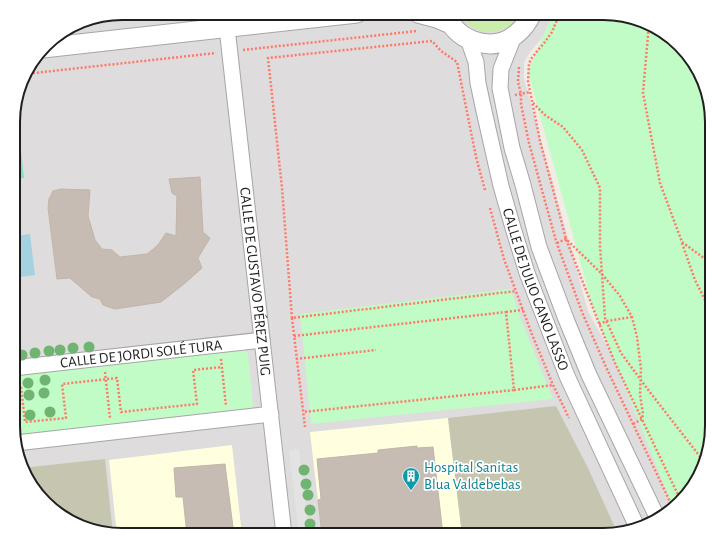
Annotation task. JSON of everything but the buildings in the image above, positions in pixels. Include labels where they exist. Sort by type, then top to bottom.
[{"type":"street","points":[[53,47],[296,20]]},
{"type":"street","points":[[449,20],[459,33],[468,39],[479,43],[491,44],[514,36],[525,26],[528,20]]},
{"type":"street","name":"CALLE DE GUSTAVO PÉREZ PUIG","points":[[227,28],[283,528]]},
{"type":"street","name":"CALLE DE JULIO CANO LASSO","points":[[514,36],[501,69],[500,88],[512,148],[539,247],[589,375],[655,514]]},
{"type":"street","name":"CALLE DE JULIO CANO LASSO","points":[[468,39],[476,62],[481,96],[501,186],[512,228],[527,273],[567,376],[636,523]]},
{"type":"street","name":"CALLE DE JORDI SOLÉ TURA","points":[[20,369],[262,340]]},
{"type":"street","points":[[21,442],[271,414]]},
{"type":"street","points":[[21,437],[33,441]]},
{"type":"path","points":[[557,20],[552,32],[530,59],[529,64],[528,81],[540,141],[566,239],[599,324],[615,364],[678,495]]},
{"type":"path","points":[[648,31],[644,93],[660,183],[695,280],[705,300]]},
{"type":"path","points":[[305,427],[296,358],[282,188],[268,58],[432,40]]},
{"type":"path","points":[[519,62],[518,82],[529,143],[556,242],[582,312],[603,361],[670,503]]},
{"type":"path","points":[[514,96],[530,92]]},
{"type":"path","points":[[532,102],[545,115],[563,127],[582,150],[600,188],[600,246],[606,318],[621,353],[640,380],[700,457]]},
{"type":"path","points":[[556,242],[566,239]]},
{"type":"path","points":[[566,239],[602,274],[620,296],[632,317],[637,337],[641,369],[640,395],[643,414],[642,419]]},
{"type":"path","points":[[682,242],[705,259]]},
{"type":"path","points":[[292,318],[516,291]]},
{"type":"path","points":[[294,336],[523,310]]},
{"type":"path","points":[[506,312],[514,390]]},
{"type":"path","points":[[599,324],[607,321],[632,317]]},
{"type":"path","points":[[296,358],[376,350]]},
{"type":"path","points":[[220,353],[227,412]]},
{"type":"path","points":[[20,386],[25,422],[66,418],[62,384],[118,378],[121,412],[197,404],[193,370],[222,367]]},
{"type":"path","points":[[104,368],[110,423]]},
{"type":"path","points":[[303,412],[553,386]]},
{"type":"path","points":[[633,424],[642,419]]},
{"type":"shaded area","points":[[550,20],[543,37],[530,52],[524,62],[524,79],[588,311],[684,489],[665,507],[648,518],[623,526],[603,528],[115,528],[95,525],[65,511],[45,493],[30,471],[23,453],[20,433],[20,122],[25,89],[37,65],[55,45],[65,37],[89,25],[108,21]]},
{"type":"shaded area","points":[[93,351],[94,356],[20,364],[20,359]]},
{"type":"shaded area","points":[[556,406],[588,468],[615,527],[461,528],[448,418]]},
{"type":"shaded area","points":[[448,418],[461,528],[321,528],[310,432]]},
{"type":"shaded area","points":[[232,445],[241,528],[116,528],[109,460]]},
{"type":"shaded area","points":[[299,449],[308,528],[298,528],[289,451]]},
{"type":"shaded area","points":[[105,459],[112,528],[95,525],[65,511],[45,493],[29,467]]},
{"type":"green space","points":[[464,20],[516,20],[506,28],[491,32],[476,29]]},
{"type":"green space","points":[[550,20],[610,20],[630,23],[665,41],[688,65],[700,89],[705,122],[705,433],[702,453],[697,465],[688,483],[671,502],[593,308],[528,72]]},
{"type":"green space","points":[[20,143],[24,178],[20,178]]},
{"type":"green space","points":[[511,289],[520,317],[553,399],[311,424],[300,314]]},
{"type":"green space","points":[[243,348],[248,353],[253,405],[249,412],[21,438],[20,372]]},
{"type":"water","points":[[30,234],[35,275],[21,277],[20,235]]},
{"type":"place","name":"Hospital Sanitas Blua Valdebebas","points":[[411,491]]}]
